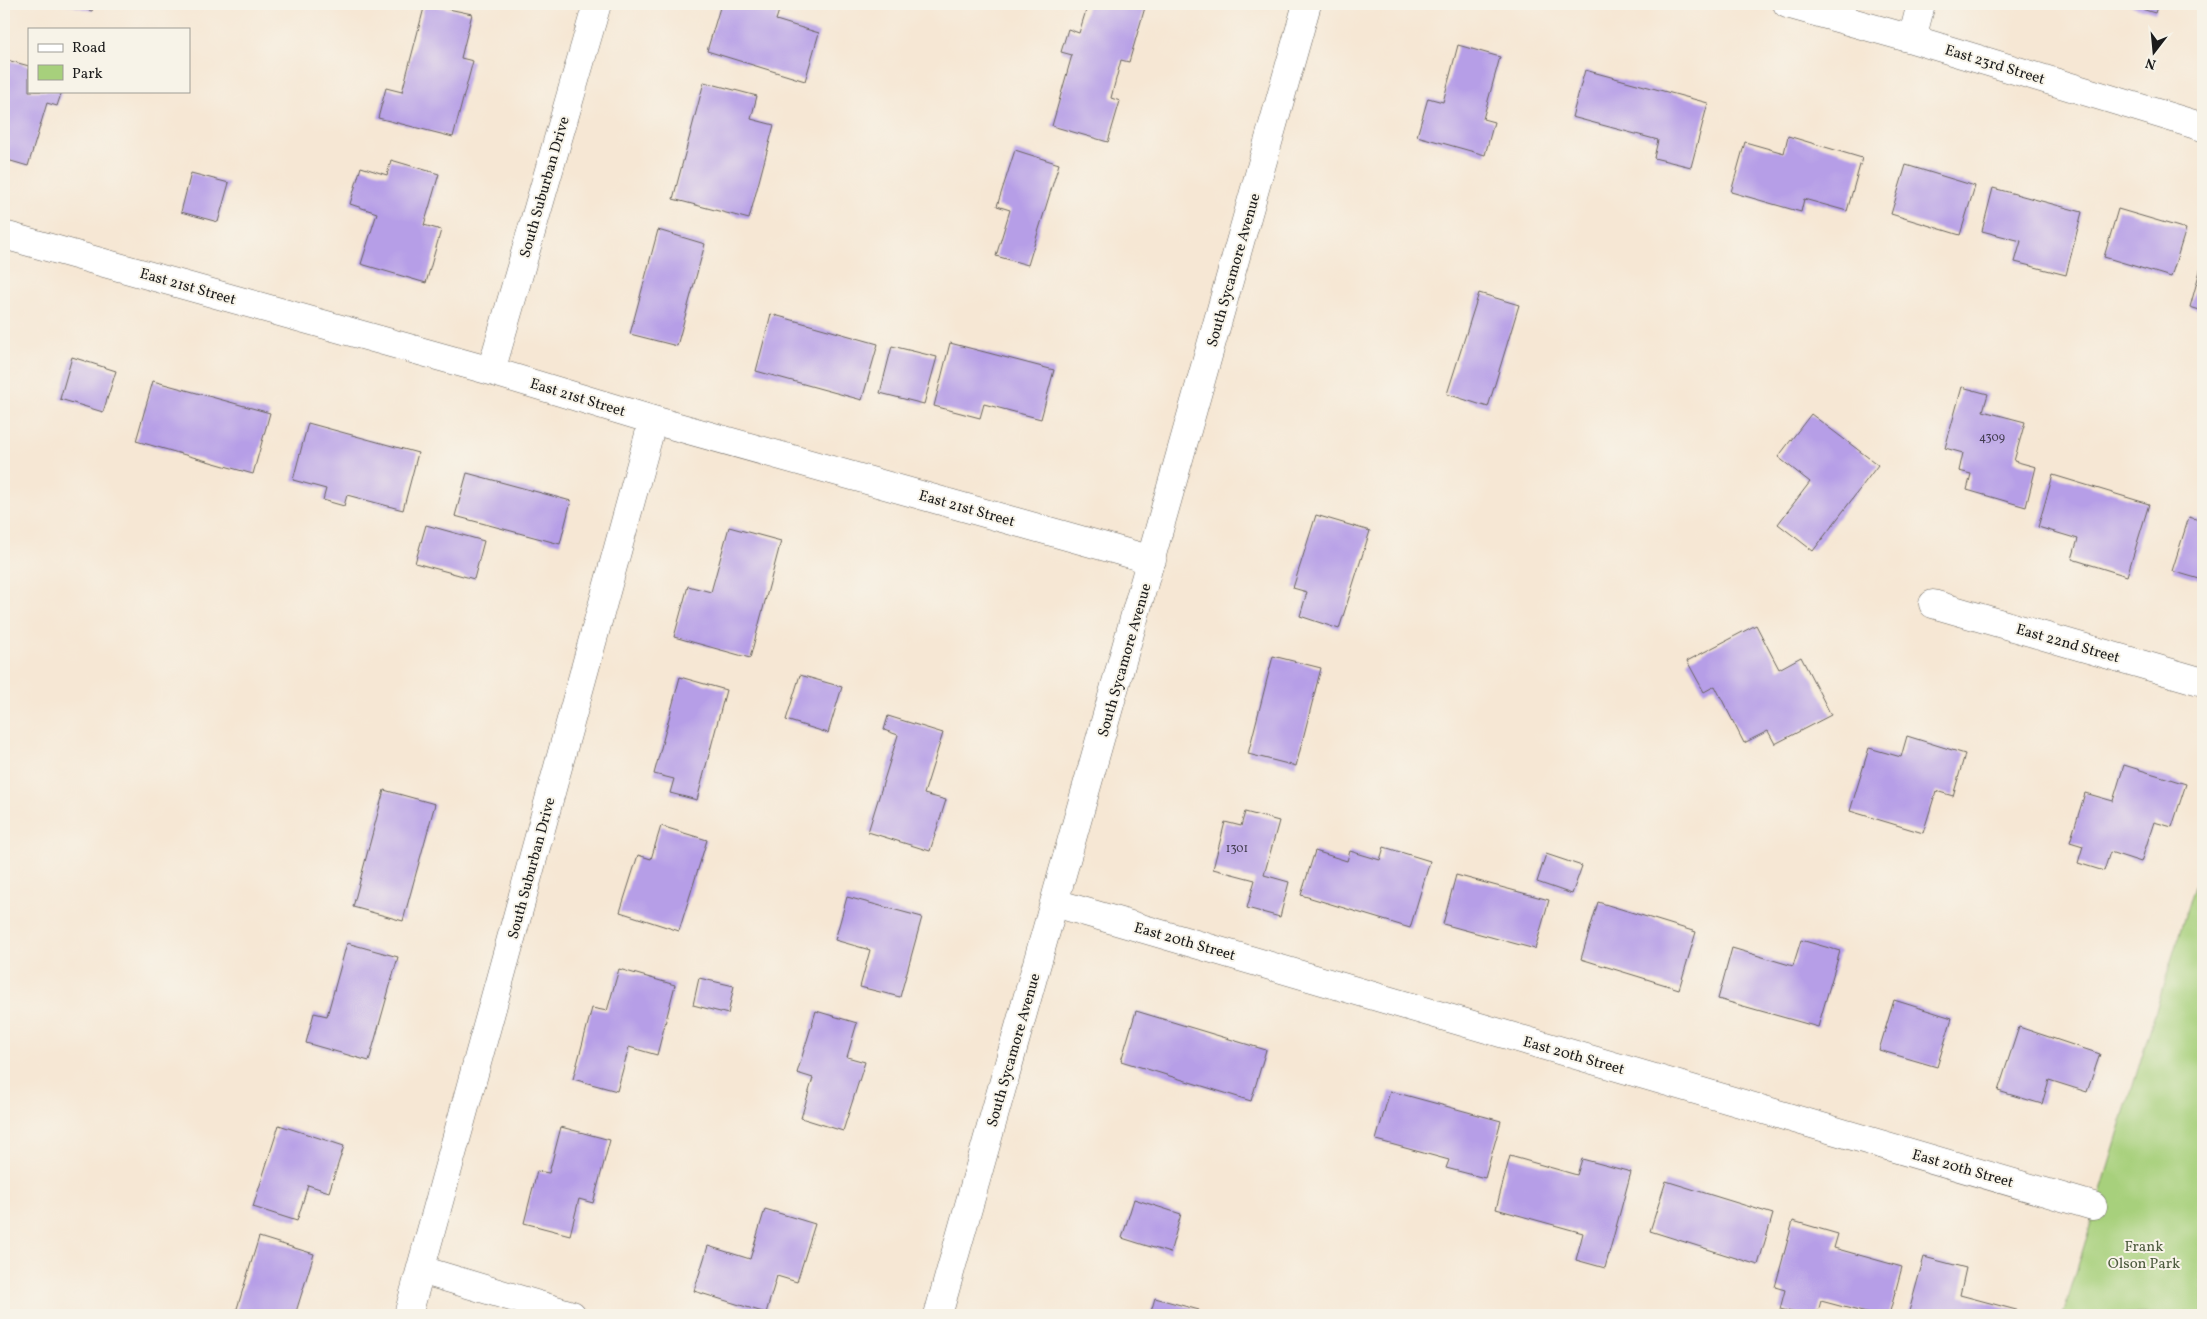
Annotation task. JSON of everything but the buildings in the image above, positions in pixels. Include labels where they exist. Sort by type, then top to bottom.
[{"type":"street","name":"South Suburban Drive","points":[[491,371],[597,4]]},
{"type":"street","name":"South Sycamore Avenue","points":[[938,1315],[1307,4]]},
{"type":"street","name":"East 23rd Street","points":[[1787,4],[1912,39],[2203,127]]},
{"type":"street","points":[[1912,39],[1921,4]]},
{"type":"street","name":"East 21st Street","points":[[4,235],[491,371],[652,420],[1152,560]]},
{"type":"street","name":"South Suburban Drive","points":[[408,1315],[652,420]]},
{"type":"street","name":"East 22nd Street","points":[[1933,604],[2203,682]]},
{"type":"street","name":"East 20th Street","points":[[1055,903],[2093,1206]]},
{"type":"street","points":[[421,1270],[572,1315]]},
{"type":"green space","name":"Frank Olson Park","points":[[2203,856],[2203,1315],[2063,1315]]}]
